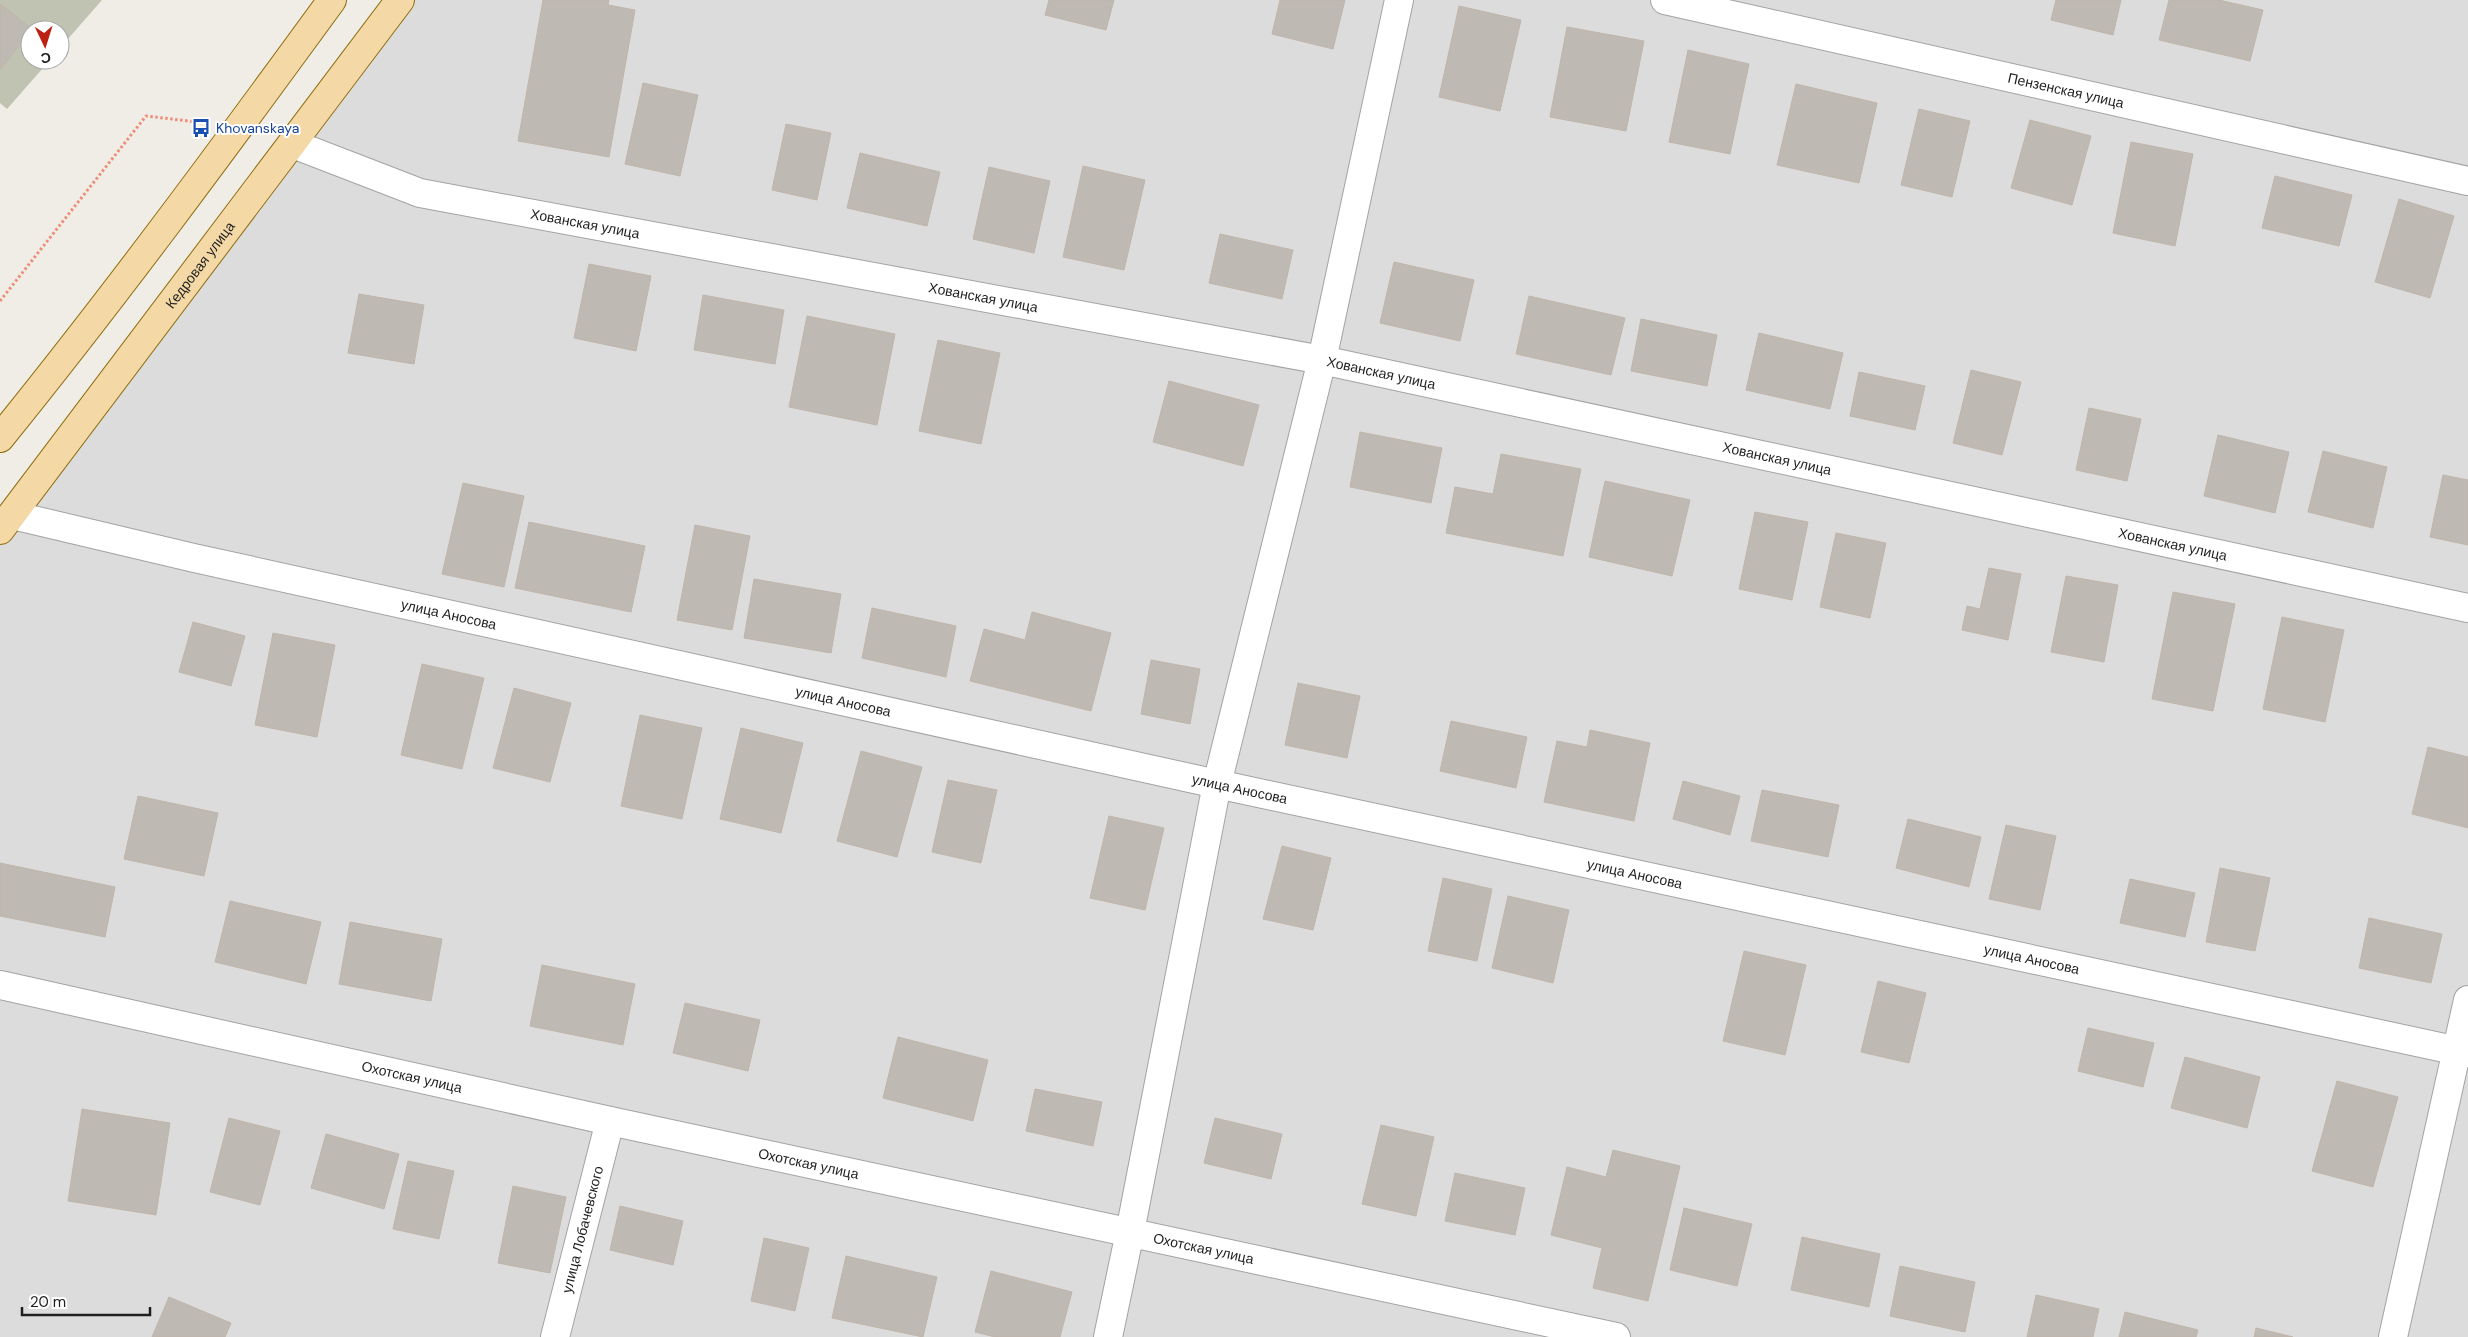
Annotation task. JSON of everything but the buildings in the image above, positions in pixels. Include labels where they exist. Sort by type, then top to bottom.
[{"type":"main road","points":[[0,438],[50,376],[239,127],[332,0]]},
{"type":"main road","name":"Кедровая улица","points":[[6,523],[400,0]]},
{"type":"street","points":[[1108,1337],[1217,784],[1322,360],[1399,0]]},
{"type":"street","name":"Пензенская улица","points":[[1664,0],[2468,181]]},
{"type":"street","name":"Хованская улица","points":[[293,144],[420,193],[1322,360],[2468,608]]},
{"type":"street","name":"улица Аносова","points":[[6,523],[213,562],[1217,784],[2462,1052]]},
{"type":"street","name":"Охотская улица","points":[[0,986],[610,1121],[1616,1337]]},
{"type":"street","points":[[2393,1337],[2462,1052],[2468,1000]]},
{"type":"street","name":"улица Лобачевского","points":[[555,1337],[610,1121]]},
{"type":"path","points":[[0,301],[146,116],[239,127]]},
{"type":"shaded area","points":[[0,0],[102,0],[70,37],[70,20],[20,20],[20,70],[41,70],[7,109],[0,103]]},
{"type":"shaded area","points":[[412,0],[2468,0],[2468,1337],[0,1337],[0,545]]},
{"type":"place","name":"Khovanskaya","points":[[201,128]]}]
